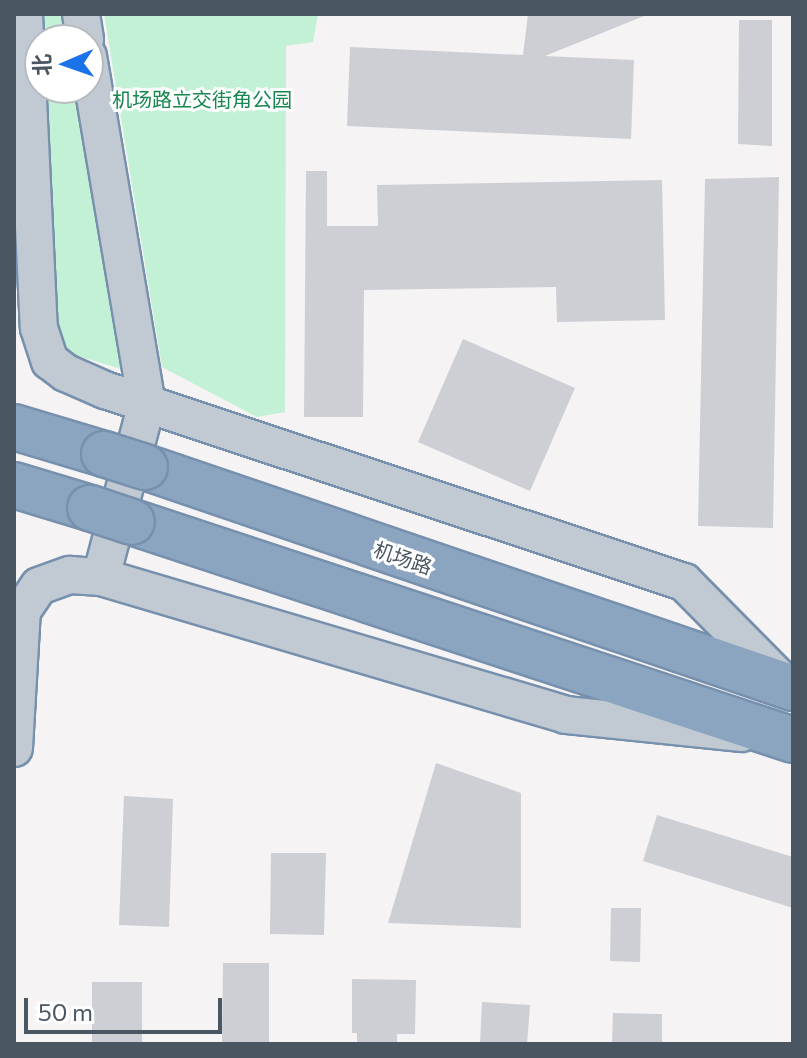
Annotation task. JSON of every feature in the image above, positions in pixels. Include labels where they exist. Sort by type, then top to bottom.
[{"type":"highway","name":"机场路","points":[[14,427],[145,467],[791,688]]},
{"type":"highway","points":[[14,485],[784,737]]},
{"type":"lane","points":[[24,14],[25,253],[39,328],[50,361],[82,381],[684,582],[791,688]]},
{"type":"lane","points":[[96,104],[147,403],[101,577]]},
{"type":"lane","points":[[14,748],[17,647],[22,611],[39,586],[70,575],[101,577],[566,715],[664,729],[784,737]]},
{"type":"green space","points":[[39,14],[66,14],[68,24],[40,24]]},
{"type":"green space","name":"机场路立交街角公园","points":[[104,14],[318,14],[313,42],[286,46],[285,412],[257,417],[162,367]]},
{"type":"green space","points":[[46,104],[84,104],[125,363],[121,369],[65,352],[50,331]]},
{"type":"building","points":[[528,14],[649,14],[545,56],[634,60],[631,139],[347,126],[350,47],[523,55]]},
{"type":"building","points":[[739,20],[772,20],[772,146],[738,144]]},
{"type":"building","points":[[306,171],[327,171],[327,226],[378,226],[377,185],[662,180],[665,320],[557,322],[556,287],[364,290],[363,417],[304,417]]},
{"type":"building","points":[[779,177],[773,528],[698,526],[705,179]]},
{"type":"building","points":[[463,339],[575,388],[530,491],[418,442]]},
{"type":"building","points":[[436,763],[521,793],[521,928],[388,923]]},
{"type":"building","points":[[124,796],[173,799],[169,927],[119,925]]},
{"type":"building","points":[[657,815],[793,857],[793,908],[643,861]]},
{"type":"building","points":[[271,853],[326,853],[324,935],[270,934]]},
{"type":"building","points":[[611,908],[641,908],[640,962],[610,961]]},
{"type":"building","points":[[223,963],[269,963],[269,1044],[222,1044]]},
{"type":"building","points":[[352,979],[416,980],[415,1034],[397,1034],[397,1044],[357,1044],[357,1033],[352,1033]]},
{"type":"building","points":[[92,982],[142,982],[142,1044],[92,1044]]},
{"type":"building","points":[[482,1002],[530,1005],[527,1044],[480,1044]]},
{"type":"building","points":[[613,1013],[662,1014],[662,1044],[612,1044]]}]
